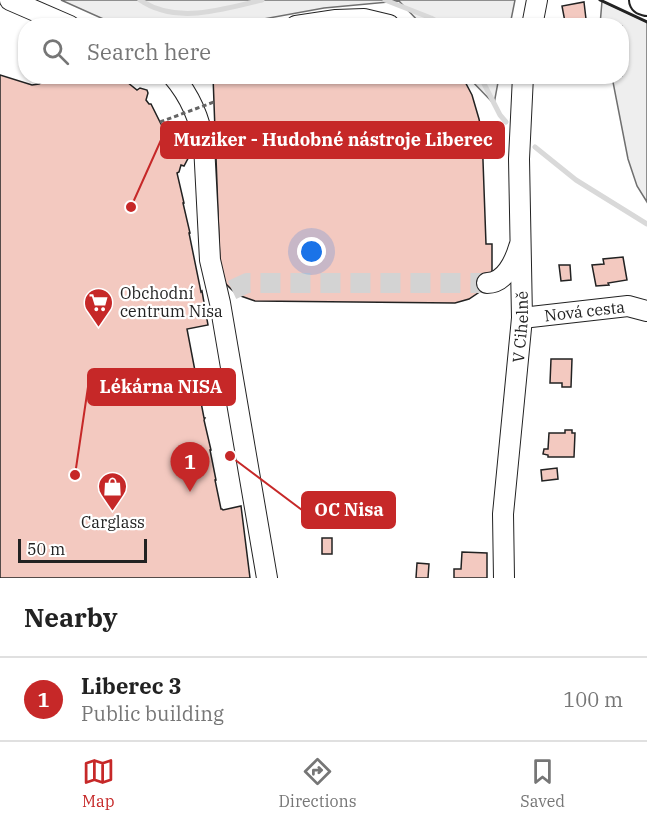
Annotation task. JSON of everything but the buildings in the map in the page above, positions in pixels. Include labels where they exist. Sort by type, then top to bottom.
[{"type":"street","points":[[10,0],[52,18]]},
{"type":"street","points":[[534,18],[537,0]]},
{"type":"street","points":[[180,84],[193,104],[202,128],[210,260],[226,297],[267,578]]},
{"type":"street","name":"V Cihelně","points":[[504,578],[503,514],[522,318],[519,159],[523,84]]},
{"type":"street","points":[[487,283],[500,278],[510,267],[520,241]]},
{"type":"street","name":"Nová cesta","points":[[522,318],[628,306],[647,311]]},
{"type":"path","points":[[160,122],[214,102]]},
{"type":"shaded area","points":[[61,0],[515,0],[511,18],[415,18],[399,1],[324,8],[269,18],[101,18]]},
{"type":"shaded area","points":[[602,1],[647,22],[647,202],[637,186],[628,159],[613,84],[629,84],[629,18],[601,18]]},
{"type":"shaded area","points":[[475,84],[498,84],[494,104]]},
{"type":"waterway","points":[[140,0],[154,8],[184,13],[216,11],[262,0]]},
{"type":"waterway","points":[[385,0],[431,18]]},
{"type":"waterway","points":[[484,84],[506,122]]},
{"type":"waterway","points":[[535,147],[576,180],[647,224]]},
{"type":"tunnel","points":[[232,290],[247,283],[487,283]]},
{"type":"wall","points":[[600,0],[647,22]]},
{"type":"place","name":"Muziker - Hudobné nástroje Liberec","points":[[131,207]]},
{"type":"place","name":"Obchodní centrum Nisa","points":[[99,328]]},
{"type":"place","name":"OC Nisa","points":[[230,456]]},
{"type":"place","name":"Lékárna NISA","points":[[75,475]]},
{"type":"place","name":"Liberec 3","points":[[190,492]]},
{"type":"place","name":"Carglass","points":[[113,512]]}]
